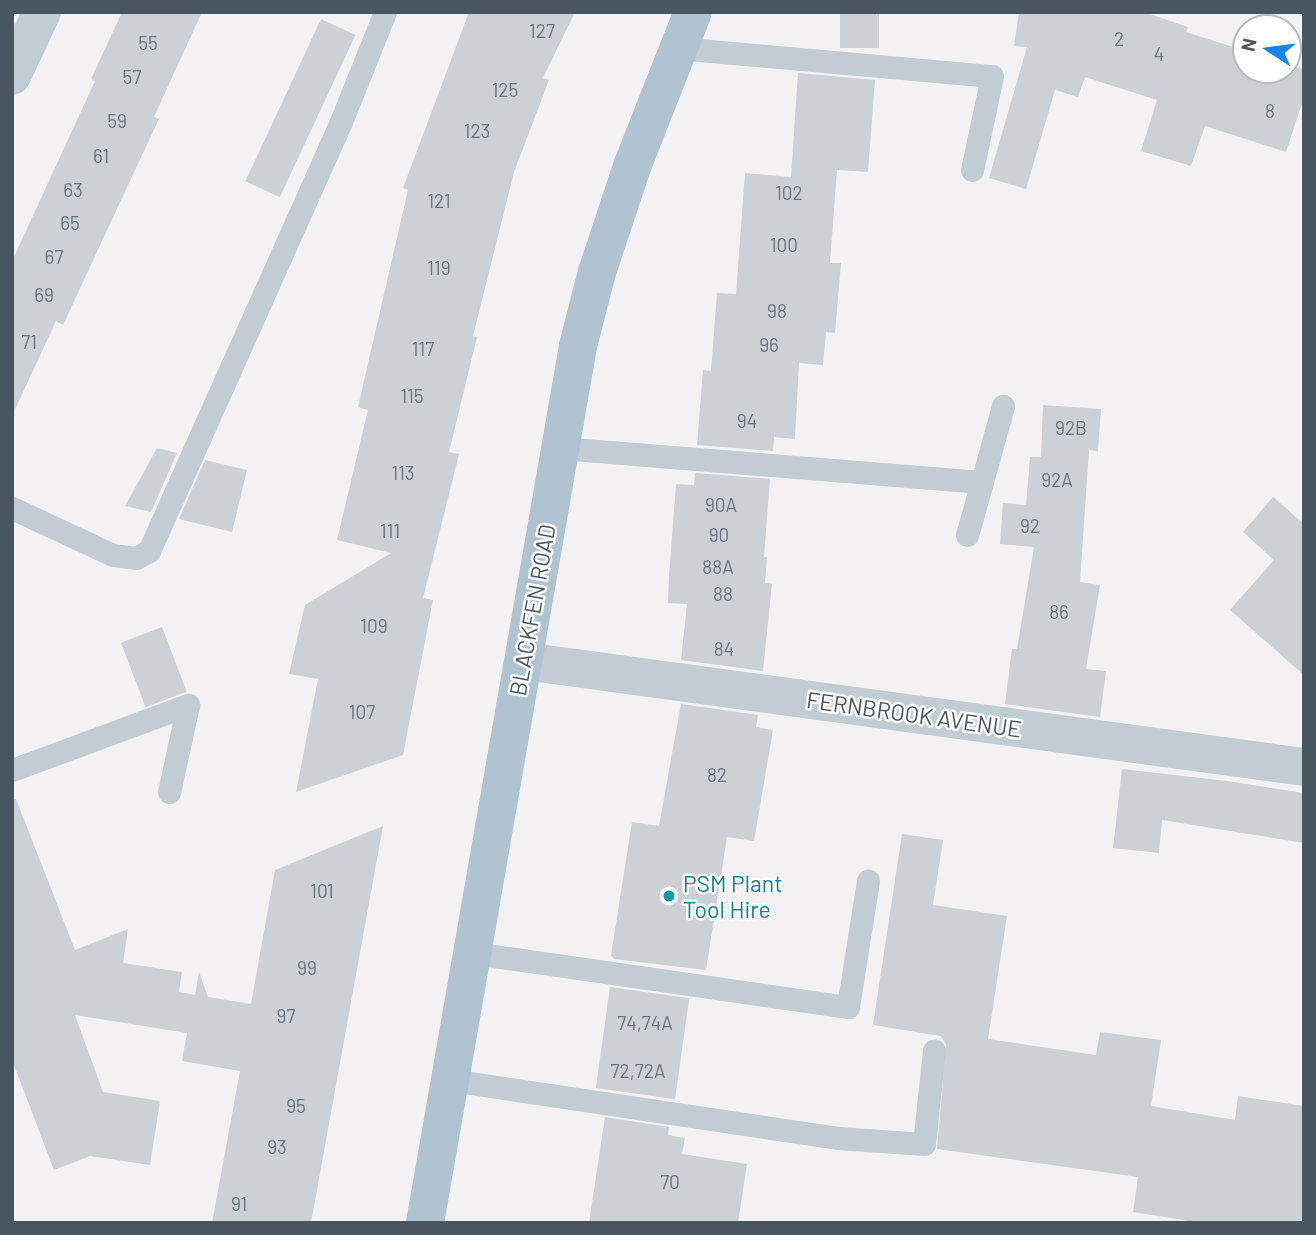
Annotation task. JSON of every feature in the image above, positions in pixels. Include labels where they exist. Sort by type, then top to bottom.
[{"type":"main road","name":"BLACKFEN ROAD","points":[[425,1223],[578,346],[597,272],[632,164],[693,12]]},
{"type":"street","points":[[12,76],[42,12]]},
{"type":"street","name":"FERNBROOK AVENUE","points":[[524,661],[1304,767]]},
{"type":"lane","points":[[12,508],[113,555],[135,558],[149,551],[340,124],[385,12]]},
{"type":"lane","points":[[677,48],[992,76],[972,170]]},
{"type":"lane","points":[[967,535],[1003,406]]},
{"type":"lane","points":[[560,448],[982,482]]},
{"type":"lane","points":[[12,770],[188,705],[169,792]]},
{"type":"lane","points":[[473,954],[848,1007],[868,881]]},
{"type":"lane","points":[[450,1080],[838,1138],[924,1144],[933,1051]]},
{"type":"building","points":[[122,12],[202,12],[154,117],[159,119],[63,325],[56,321],[12,416],[12,261],[95,81],[91,79]]},
{"type":"building","points":[[469,12],[575,12],[543,78],[549,80],[514,172],[473,336],[477,337],[449,452],[459,454],[423,598],[433,600],[403,755],[296,792],[318,679],[289,674],[305,605],[391,553],[337,540],[368,410],[358,407],[408,190],[403,188]]},
{"type":"building","points":[[840,12],[879,12],[879,48],[840,48]]},
{"type":"building","points":[[1019,12],[1144,12],[1188,27],[1186,32],[1232,47],[1232,84],[1302,84],[1304,69],[1304,97],[1286,152],[1205,126],[1191,166],[1141,151],[1157,100],[1085,77],[1078,97],[1055,90],[1026,189],[989,178],[1027,47],[1014,46]]},
{"type":"building","points":[[321,19],[355,35],[280,197],[245,181]]},
{"type":"building","points":[[798,73],[875,80],[868,172],[837,170],[830,263],[841,263],[835,333],[826,332],[823,365],[799,363],[795,439],[774,437],[773,451],[697,445],[703,370],[711,371],[717,293],[736,294],[745,173],[791,177]]},
{"type":"building","points":[[1043,405],[1101,409],[1098,451],[1089,450],[1080,582],[1100,585],[1086,669],[1106,671],[1100,717],[1005,704],[1012,649],[1017,649],[1034,547],[1000,544],[1003,503],[1026,505],[1030,457],[1041,457]]},
{"type":"building","points":[[157,448],[177,453],[151,512],[125,506]]},
{"type":"building","points":[[205,460],[247,470],[232,532],[179,519]]},
{"type":"building","points":[[695,473],[770,479],[764,557],[767,557],[765,583],[772,584],[763,671],[681,660],[687,604],[668,603],[669,576],[676,484],[694,485]]},
{"type":"building","points":[[1273,497],[1304,524],[1304,675],[1230,610],[1274,560],[1243,532]]},
{"type":"building","points":[[162,627],[187,691],[146,707],[121,643]]},
{"type":"building","points":[[681,704],[758,715],[756,727],[773,730],[754,841],[727,837],[706,970],[614,959],[611,955],[632,822],[659,826]]},
{"type":"building","points":[[1122,769],[1304,793],[1304,843],[1162,820],[1159,853],[1113,848]]},
{"type":"building","points":[[16,799],[75,950],[128,929],[123,963],[182,972],[179,992],[195,995],[199,972],[208,997],[251,1004],[275,870],[383,826],[311,1223],[212,1223],[240,1071],[182,1061],[187,1033],[75,1015],[103,1092],[160,1101],[150,1165],[90,1156],[54,1170],[12,1060],[12,800]]},
{"type":"building","points":[[902,834],[943,840],[933,905],[1007,916],[988,1039],[1096,1055],[1100,1032],[1161,1040],[1151,1106],[1235,1120],[1238,1096],[1304,1106],[1304,1223],[1202,1223],[1133,1212],[1138,1177],[937,1149],[946,1045],[941,1036],[873,1025]]},
{"type":"building","points":[[610,987],[689,998],[675,1099],[596,1088]]},
{"type":"building","points":[[605,1117],[669,1127],[668,1135],[685,1138],[682,1154],[747,1164],[738,1223],[589,1223]]},
{"type":"place","name":"PSM Plant Tool Hire","points":[[669,896]]}]
